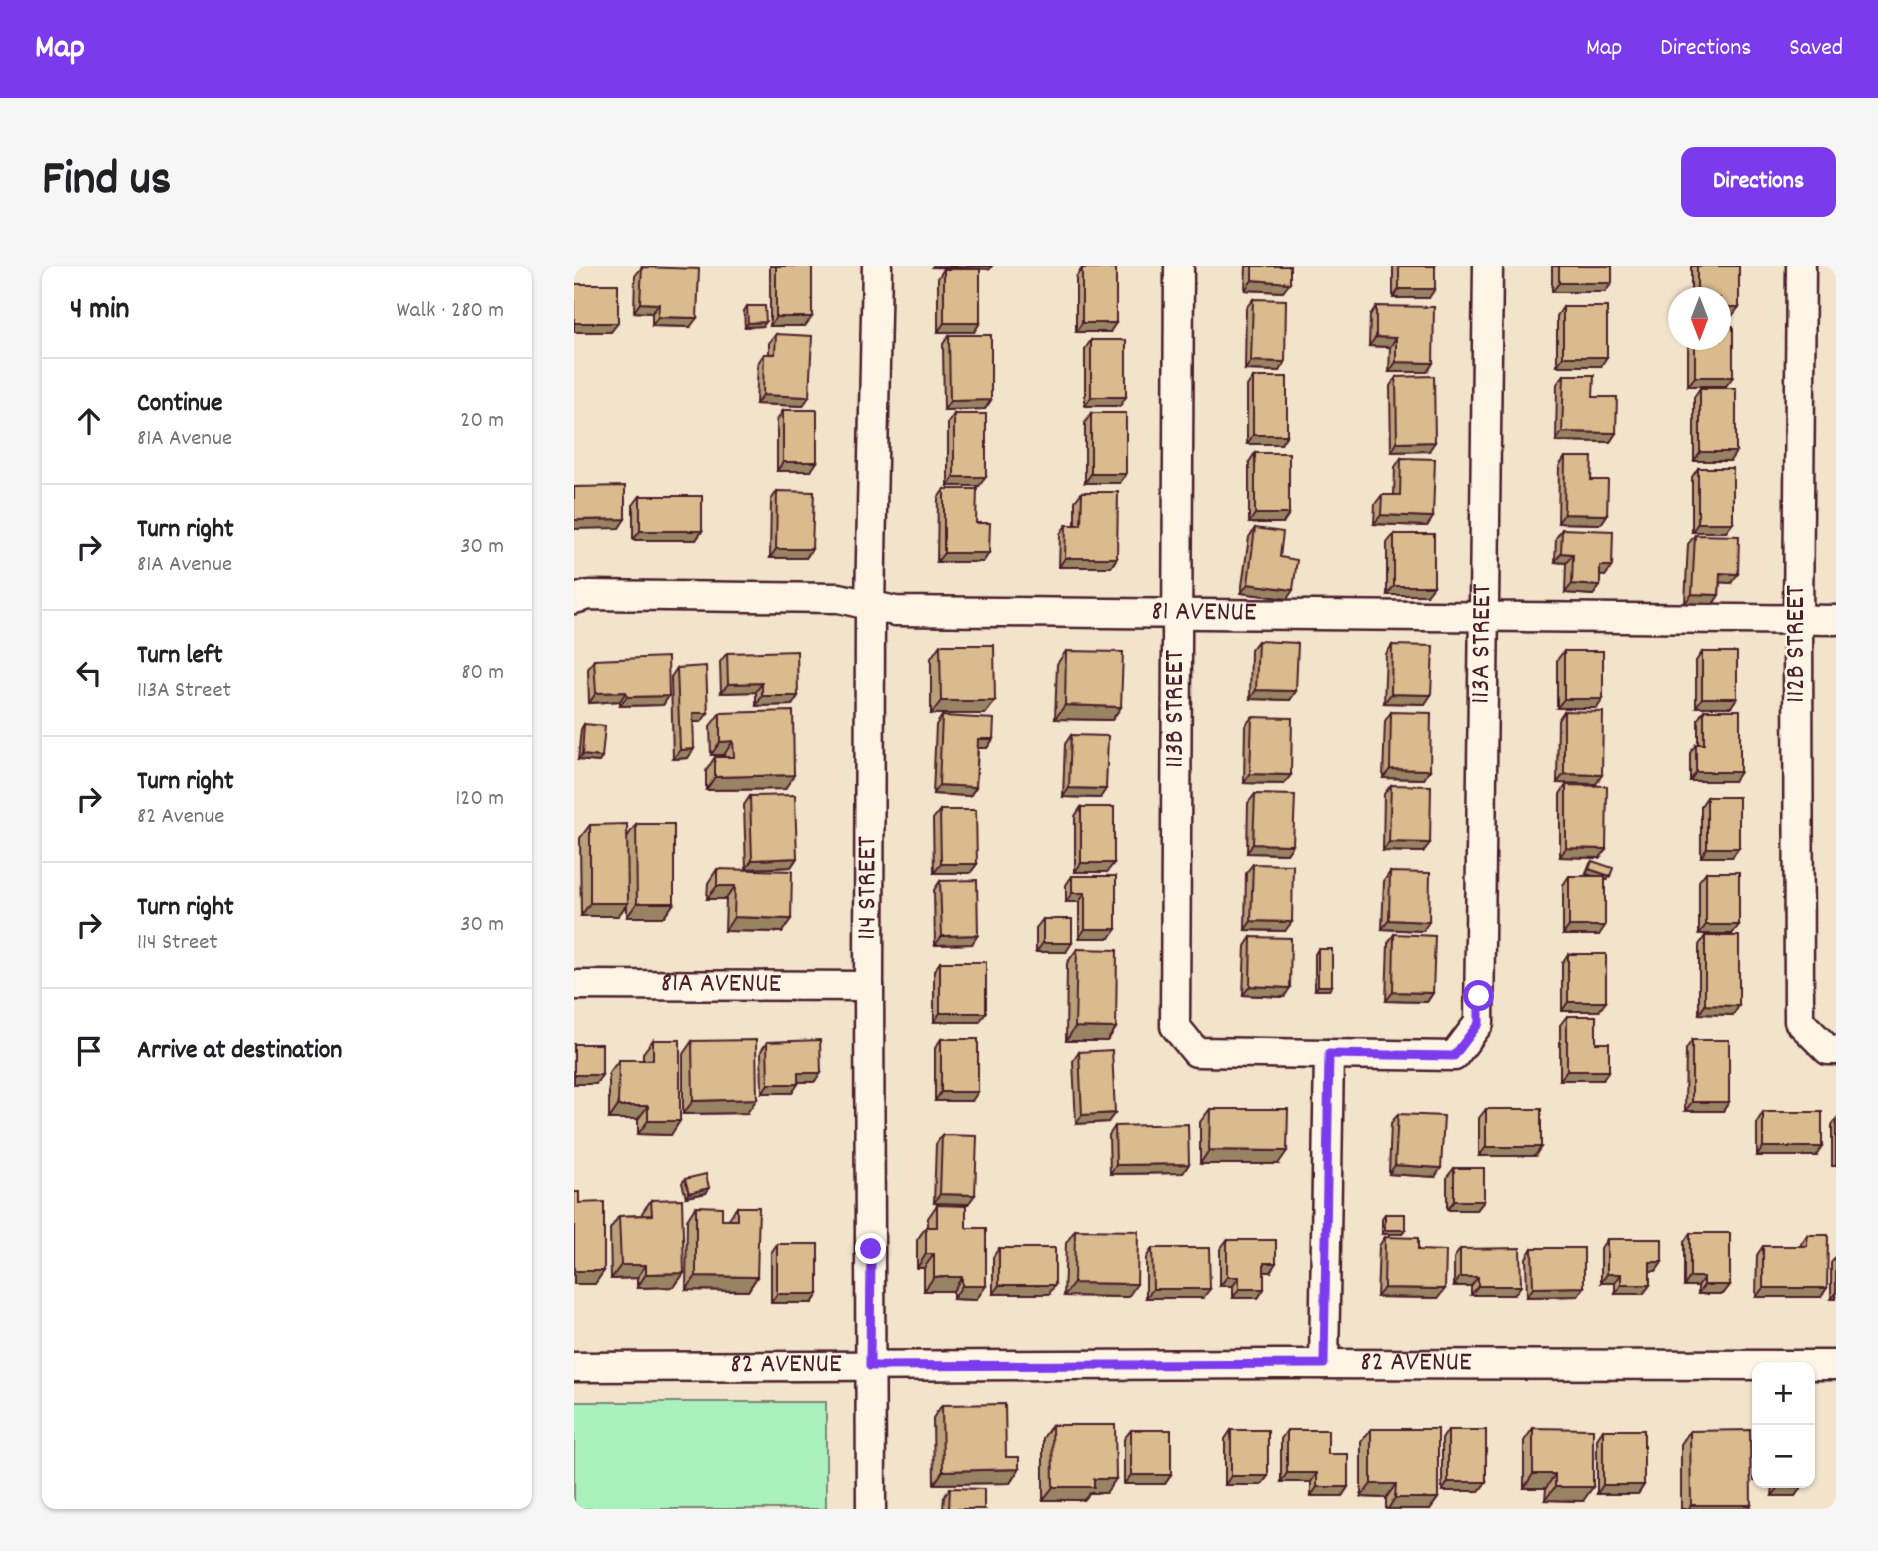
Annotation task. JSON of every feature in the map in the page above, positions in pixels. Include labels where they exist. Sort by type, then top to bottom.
[{"type":"street","name":"114 STREET","points":[[871,1509],[870,606],[877,266]]},
{"type":"street","name":"113B STREET","points":[[1179,266],[1175,1026],[1196,1052],[1329,1054]]},
{"type":"street","name":"113A STREET","points":[[1329,1054],[1454,1056],[1479,1023],[1486,618],[1488,266]]},
{"type":"street","name":"112B STREET","points":[[1801,266],[1799,1021],[1828,1050],[1836,1050]]},
{"type":"street","name":"81 AVENUE","points":[[574,599],[589,595],[839,598],[895,611],[1836,620]]},
{"type":"street","name":"81A AVENUE","points":[[574,985],[869,986]]},
{"type":"street","points":[[1324,1364],[1329,1054]]},
{"type":"street","name":"82 AVENUE","points":[[574,1367],[1836,1365]]},
{"type":"green space","points":[[574,1402],[826,1402],[826,1509],[574,1509]]},
{"type":"building","points":[[776,266],[812,266],[812,317],[776,317]]},
{"type":"building","points":[[1252,266],[1290,266],[1290,283],[1252,280]]},
{"type":"building","points":[[1399,266],[1435,266],[1435,289],[1399,289]]},
{"type":"building","points":[[1559,266],[1612,266],[1612,283],[1559,283]]},
{"type":"building","points":[[1697,266],[1739,266],[1739,307],[1731,307],[1731,287],[1697,287]]},
{"type":"building","points":[[642,267],[699,269],[697,318],[658,317],[659,304],[640,303]]},
{"type":"building","points":[[1082,268],[1116,268],[1116,323],[1082,323]]},
{"type":"building","points":[[944,269],[980,269],[980,323],[944,323]]},
{"type":"building","points":[[574,284],[618,284],[618,323],[574,323]]},
{"type":"building","points":[[1253,299],[1286,300],[1285,362],[1251,361]]},
{"type":"building","points":[[747,306],[765,306],[766,322],[748,323]]},
{"type":"building","points":[[1376,306],[1434,307],[1433,363],[1396,362],[1396,338],[1376,337]]},
{"type":"building","points":[[1563,307],[1607,307],[1607,357],[1563,357]]},
{"type":"building","points":[[1733,326],[1733,377],[1695,377],[1695,350],[1731,350]]},
{"type":"building","points":[[776,334],[812,336],[809,397],[763,395],[764,354],[775,354]]},
{"type":"building","points":[[949,335],[991,335],[991,400],[950,401]]},
{"type":"building","points":[[1091,340],[1126,340],[1126,397],[1091,397]]},
{"type":"building","points":[[1564,375],[1594,375],[1593,397],[1617,397],[1616,433],[1562,432]]},
{"type":"building","points":[[1434,376],[1435,442],[1397,443],[1396,377]]},
{"type":"building","points":[[1253,377],[1287,377],[1287,435],[1253,435]]},
{"type":"building","points":[[1700,388],[1736,388],[1736,452],[1700,452]]},
{"type":"building","points":[[783,410],[817,410],[817,462],[783,462]]},
{"type":"building","points":[[1091,413],[1126,413],[1126,474],[1091,474]]},
{"type":"building","points":[[954,414],[986,414],[986,477],[954,477]]},
{"type":"building","points":[[1255,453],[1289,453],[1289,514],[1255,514]]},
{"type":"building","points":[[1565,457],[1592,457],[1591,480],[1608,480],[1607,515],[1564,514]]},
{"type":"building","points":[[1401,458],[1435,459],[1433,517],[1381,515],[1382,495],[1400,495]]},
{"type":"building","points":[[1698,468],[1733,468],[1733,523],[1698,523]]},
{"type":"building","points":[[625,486],[625,519],[574,520],[574,487]]},
{"type":"building","points":[[944,489],[977,489],[976,523],[990,523],[989,553],[944,553]]},
{"type":"building","points":[[777,491],[814,492],[812,549],[776,549]]},
{"type":"building","points":[[1082,492],[1118,492],[1117,558],[1065,558],[1066,525],[1081,525]]},
{"type":"building","points":[[640,496],[702,496],[702,531],[640,531]]},
{"type":"building","points":[[1255,528],[1283,532],[1280,557],[1297,560],[1293,590],[1248,584]]},
{"type":"building","points":[[1562,529],[1613,531],[1612,566],[1600,566],[1600,586],[1572,584],[1573,554],[1561,553]]},
{"type":"building","points":[[1394,534],[1434,534],[1434,586],[1394,586]]},
{"type":"building","points":[[1695,535],[1739,536],[1738,574],[1720,573],[1719,595],[1692,594]]},
{"type":"building","points":[[1258,641],[1298,643],[1296,691],[1256,690]]},
{"type":"building","points":[[940,645],[994,645],[995,701],[941,701]]},
{"type":"building","points":[[1392,645],[1433,646],[1431,695],[1391,694]]},
{"type":"building","points":[[797,651],[798,696],[762,696],[762,683],[728,684],[727,653]]},
{"type":"building","points":[[1066,651],[1123,652],[1121,707],[1065,705]]},
{"type":"building","points":[[1564,651],[1603,651],[1603,699],[1564,699]]},
{"type":"building","points":[[1702,652],[1737,652],[1737,698],[1702,698]]},
{"type":"building","points":[[668,657],[669,696],[627,697],[626,692],[596,693],[594,660]]},
{"type":"building","points":[[706,666],[708,713],[693,713],[694,749],[680,750],[677,668]]},
{"type":"building","points":[[1704,710],[1740,710],[1740,772],[1696,772],[1696,744],[1704,744]]},
{"type":"building","points":[[793,711],[794,775],[715,777],[715,757],[734,757],[733,741],[720,742],[720,713]]},
{"type":"building","points":[[1564,711],[1603,712],[1602,775],[1564,774]]},
{"type":"building","points":[[1391,712],[1431,713],[1430,770],[1390,769]]},
{"type":"building","points":[[942,716],[994,719],[993,739],[978,739],[976,787],[939,785]]},
{"type":"building","points":[[1252,717],[1292,718],[1291,775],[1250,774]]},
{"type":"building","points":[[584,724],[605,726],[602,757],[582,755]]},
{"type":"building","points":[[1071,735],[1108,736],[1106,789],[1069,788]]},
{"type":"building","points":[[1391,785],[1431,786],[1430,843],[1389,842]]},
{"type":"building","points":[[1566,785],[1607,786],[1606,849],[1566,848]]},
{"type":"building","points":[[1255,794],[1295,795],[1293,845],[1253,844]]},
{"type":"building","points":[[795,795],[797,858],[752,860],[750,796]]},
{"type":"building","points":[[1707,797],[1739,797],[1739,848],[1707,848]]},
{"type":"building","points":[[1081,807],[1114,807],[1114,863],[1081,863]]},
{"type":"building","points":[[940,810],[976,810],[977,864],[941,864]]},
{"type":"building","points":[[627,824],[628,903],[590,903],[590,825]]},
{"type":"building","points":[[636,824],[674,824],[674,903],[637,903]]},
{"type":"building","points":[[1592,861],[1613,868],[1610,876],[1589,869]]},
{"type":"building","points":[[1253,864],[1293,865],[1292,922],[1251,921]]},
{"type":"building","points":[[717,869],[792,871],[791,919],[734,917],[735,886],[717,886]]},
{"type":"building","points":[[1390,872],[1430,873],[1429,922],[1389,920]]},
{"type":"building","points":[[1706,872],[1739,872],[1739,925],[1706,925]]},
{"type":"building","points":[[1072,876],[1116,876],[1116,929],[1085,929],[1085,893],[1072,893]]},
{"type":"building","points":[[1569,876],[1605,876],[1605,926],[1569,926]]},
{"type":"building","points":[[977,880],[978,935],[942,936],[940,881]]},
{"type":"building","points":[[1043,919],[1072,919],[1072,943],[1043,943]]},
{"type":"building","points":[[1394,934],[1435,936],[1433,993],[1393,992]]},
{"type":"building","points":[[1705,936],[1739,936],[1739,1006],[1705,1005]]},
{"type":"building","points":[[1251,937],[1291,938],[1290,988],[1250,986]]},
{"type":"building","points":[[1077,949],[1117,950],[1116,1028],[1075,1027]]},
{"type":"building","points":[[1318,949],[1332,949],[1332,986],[1318,986]]},
{"type":"building","points":[[1568,954],[1606,954],[1606,1002],[1568,1002]]},
{"type":"building","points":[[940,962],[986,962],[986,1013],[940,1013]]},
{"type":"building","points":[[1567,1016],[1596,1016],[1596,1043],[1609,1043],[1609,1071],[1567,1071]]},
{"type":"building","points":[[941,1039],[978,1039],[978,1092],[941,1092]]},
{"type":"building","points":[[653,1040],[680,1040],[680,1121],[648,1121],[648,1106],[618,1106],[619,1060],[653,1060]]},
{"type":"building","points":[[756,1040],[757,1099],[693,1101],[692,1041]]},
{"type":"building","points":[[820,1040],[821,1073],[798,1073],[798,1084],[768,1084],[767,1042]]},
{"type":"building","points":[[1692,1040],[1729,1040],[1729,1102],[1692,1102]]},
{"type":"building","points":[[574,1044],[602,1044],[602,1075],[574,1075]]},
{"type":"building","points":[[1112,1050],[1115,1113],[1082,1115],[1079,1052]]},
{"type":"building","points":[[1210,1109],[1288,1109],[1287,1151],[1209,1150]]},
{"type":"building","points":[[1486,1109],[1541,1109],[1541,1147],[1486,1147]]},
{"type":"building","points":[[1763,1112],[1822,1112],[1822,1147],[1763,1147]]},
{"type":"building","points":[[1398,1114],[1444,1116],[1441,1168],[1395,1165]]},
{"type":"building","points":[[1188,1124],[1189,1164],[1116,1165],[1115,1126]]},
{"type":"building","points":[[942,1135],[977,1136],[975,1195],[940,1194]]},
{"type":"building","points":[[1454,1168],[1484,1168],[1484,1201],[1454,1201]]},
{"type":"building","points":[[706,1174],[709,1188],[689,1193],[685,1179]]},
{"type":"building","points":[[574,1192],[579,1192],[579,1203],[604,1202],[604,1271],[574,1271]]},
{"type":"building","points":[[682,1199],[684,1273],[646,1274],[646,1265],[621,1265],[619,1216],[652,1215],[651,1200]]},
{"type":"building","points":[[937,1205],[966,1206],[966,1228],[986,1228],[986,1286],[962,1286],[962,1277],[934,1277],[934,1254],[926,1254],[926,1227],[937,1227]]},
{"type":"building","points":[[696,1206],[722,1207],[722,1220],[737,1220],[737,1207],[759,1207],[757,1277],[696,1276]]},
{"type":"building","points":[[1385,1214],[1405,1214],[1405,1230],[1385,1230]]},
{"type":"building","points":[[1075,1230],[1138,1231],[1137,1284],[1074,1283]]},
{"type":"building","points":[[1690,1233],[1730,1233],[1730,1285],[1704,1285],[1704,1277],[1690,1277]]},
{"type":"building","points":[[1807,1235],[1828,1235],[1827,1288],[1763,1288],[1763,1246],[1807,1246]]},
{"type":"building","points":[[1385,1237],[1418,1238],[1418,1250],[1446,1251],[1445,1289],[1384,1288]]},
{"type":"building","points":[[1607,1239],[1662,1239],[1662,1262],[1650,1262],[1650,1285],[1621,1285],[1621,1274],[1607,1274]]},
{"type":"building","points":[[1227,1240],[1276,1240],[1276,1263],[1264,1263],[1264,1289],[1239,1289],[1239,1277],[1227,1277]]},
{"type":"building","points":[[777,1244],[818,1244],[818,1294],[777,1294]]},
{"type":"building","points":[[999,1248],[1055,1248],[1055,1285],[999,1285]]},
{"type":"building","points":[[1152,1248],[1209,1248],[1210,1289],[1153,1289]]},
{"type":"building","points":[[1520,1248],[1521,1286],[1478,1286],[1478,1277],[1460,1277],[1460,1249]]},
{"type":"building","points":[[1532,1248],[1584,1248],[1584,1287],[1533,1288]]},
{"type":"building","points":[[1005,1404],[1006,1457],[1019,1457],[1019,1469],[943,1471],[942,1405]]},
{"type":"building","points":[[1052,1425],[1115,1425],[1116,1479],[1094,1479],[1094,1487],[1053,1487]]},
{"type":"building","points":[[1533,1428],[1593,1429],[1593,1487],[1555,1487],[1555,1474],[1533,1474]]},
{"type":"building","points":[[1371,1429],[1438,1429],[1438,1498],[1395,1498],[1396,1484],[1371,1484]]},
{"type":"building","points":[[1131,1430],[1171,1430],[1171,1475],[1131,1475]]},
{"type":"building","points":[[1231,1430],[1268,1430],[1268,1476],[1231,1476]]},
{"type":"building","points":[[1287,1430],[1328,1430],[1328,1454],[1348,1454],[1348,1487],[1317,1487],[1317,1473],[1287,1473]]},
{"type":"building","points":[[1448,1430],[1486,1430],[1486,1482],[1448,1482]]},
{"type":"building","points":[[1603,1430],[1644,1430],[1644,1485],[1603,1485]]},
{"type":"building","points":[[1750,1430],[1751,1505],[1691,1505],[1690,1431]]},
{"type":"building","points":[[950,1488],[984,1489],[984,1509],[949,1509]]},
{"type":"route","points":[[871,1249],[870,1366],[1324,1364],[1329,1054],[1454,1056],[1479,1023],[1479,996]]}]
